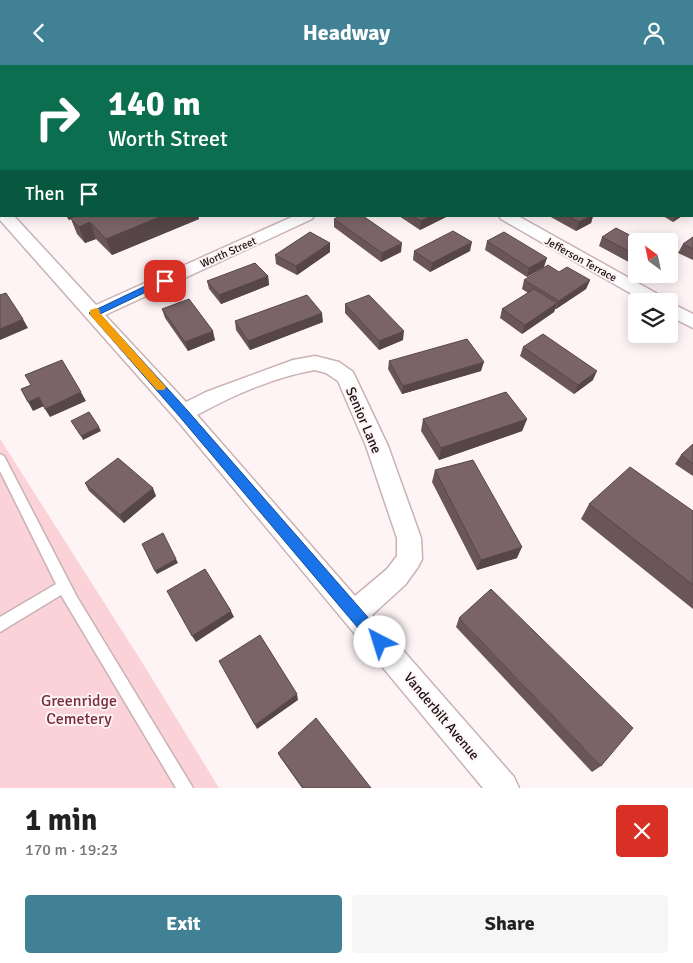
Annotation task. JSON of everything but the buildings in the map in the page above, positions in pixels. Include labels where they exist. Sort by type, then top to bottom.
[{"type":"street","name":"Vanderbilt Avenue","points":[[6,217],[183,413],[503,788]]},
{"type":"street","name":"Worth Street","points":[[94,313],[305,217]]},
{"type":"street","name":"Jefferson Terrace","points":[[508,217],[643,293]]},
{"type":"street","points":[[678,312],[691,317]]},
{"type":"street","name":"Senior Lane","points":[[183,413],[213,397],[293,367],[315,363],[332,367],[346,377],[376,446],[409,538],[409,559],[396,577],[355,613]]},
{"type":"lane","points":[[0,459],[64,586],[185,788]]},
{"type":"lane","points":[[0,625],[64,586]]},
{"type":"green space","name":"Greenridge Cemetery","points":[[0,439],[145,667],[219,788],[0,788]]},
{"type":"slow traffic","points":[[96,312],[94,313],[161,387]]},
{"type":"route","points":[[165,281],[94,313],[183,413],[380,642]]}]
